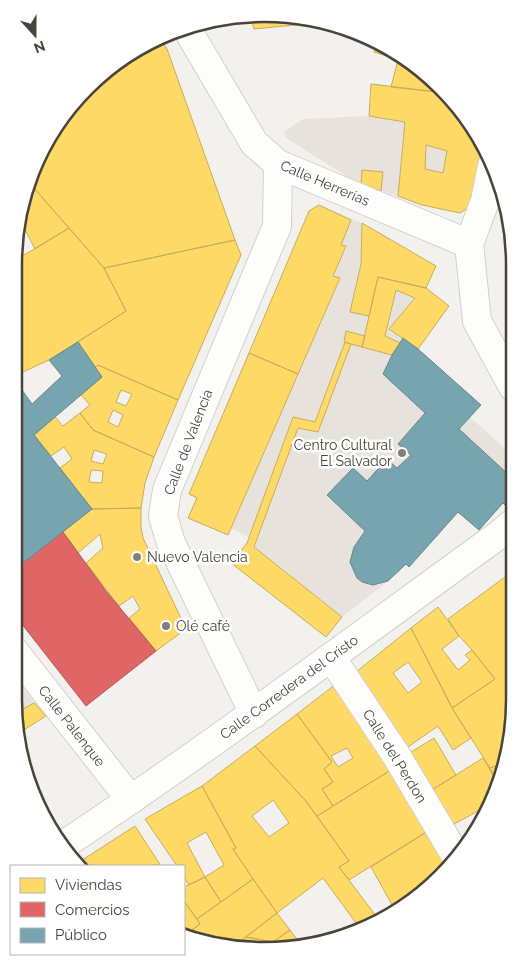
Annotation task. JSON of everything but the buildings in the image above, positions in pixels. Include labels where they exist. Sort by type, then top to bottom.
[{"type":"street","name":"Calle Herrerías","points":[[190,34],[254,143],[278,164],[469,244]]},
{"type":"street","name":"Calle de Valencia","points":[[254,714],[171,543],[163,516],[167,490],[180,455],[277,226],[278,164]]},
{"type":"street","points":[[490,178],[485,201],[469,244],[477,321],[506,374]]},
{"type":"street","name":"Calle Corredera del Cristo","points":[[68,842],[254,714],[331,657],[506,538]]},
{"type":"street","name":"Calle del Perdon","points":[[331,657],[396,755],[453,851]]},
{"type":"street","name":"Calle Palenque","points":[[22,661],[131,800]]},
{"type":"shaded area","points":[[371,84],[433,91],[456,117],[482,159],[473,205],[460,213],[422,205],[356,182],[286,138],[284,132],[303,119],[369,116]]},
{"type":"shaded area","points":[[319,205],[362,223],[436,266],[426,288],[449,306],[418,349],[481,405],[470,417],[506,450],[506,506],[503,503],[479,530],[457,512],[409,567],[406,565],[342,617],[254,547],[298,428],[318,431],[350,344],[345,342],[315,422],[293,417],[249,537],[231,528],[228,535],[188,518],[196,498],[189,494],[309,211]]},
{"type":"shaded area","points":[[22,688],[46,716],[25,729]]},
{"type":"place","name":"Centro Cultural El Salvador","points":[[402,453]]},
{"type":"place","name":"Nuevo Valencia","points":[[137,557]]},
{"type":"place","name":"Olé café","points":[[166,626]]}]
